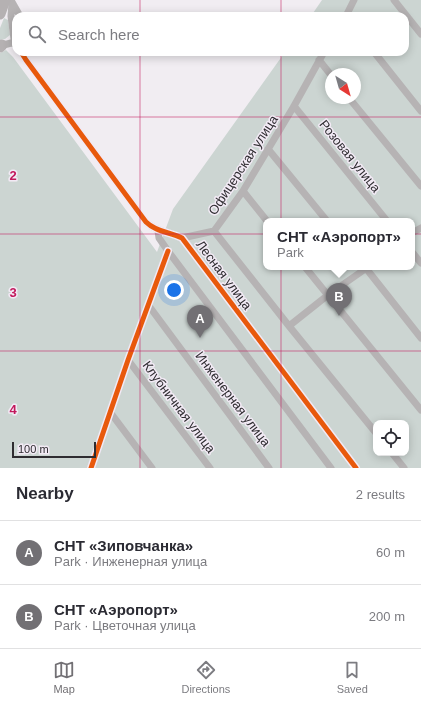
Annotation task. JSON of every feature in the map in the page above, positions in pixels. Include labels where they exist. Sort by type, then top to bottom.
[{"type":"highway","points":[[0,14],[10,1]]},
{"type":"street","points":[[348,12],[354,0]]},
{"type":"street","points":[[394,0],[404,12]]},
{"type":"street","points":[[10,1],[17,12]]},
{"type":"street","points":[[7,43],[11,16],[10,1]]},
{"type":"street","points":[[409,19],[421,34]]},
{"type":"street","name":"Лесная улица","points":[[24,56],[146,222],[158,231],[173,234],[182,238],[356,468]]},
{"type":"street","name":"Офицерская улица","points":[[322,56],[243,192],[214,231],[373,429]]},
{"type":"street","points":[[377,56],[421,111]]},
{"type":"street","points":[[319,60],[325,68]]},
{"type":"street","points":[[354,104],[421,186]]},
{"type":"street","name":"Розовая улица","points":[[294,106],[385,218]]},
{"type":"street","points":[[268,149],[325,218]]},
{"type":"street","points":[[243,192],[265,218]]},
{"type":"street","name":"Лесная улица","points":[[158,231],[159,238],[168,251],[331,468]]},
{"type":"street","points":[[182,238],[214,231]]},
{"type":"street","points":[[92,467],[128,360],[168,251]]},
{"type":"street","points":[[307,270],[421,410]]},
{"type":"street","points":[[289,326],[328,295],[363,270]]},
{"type":"street","points":[[368,270],[421,338]]},
{"type":"street","name":"Инженерная улица","points":[[149,306],[270,468]]},
{"type":"street","name":"Клубничная улица","points":[[128,360],[210,468]]},
{"type":"street","points":[[110,412],[152,468]]},
{"type":"street","points":[[394,456],[404,468]]},
{"type":"shaded area","points":[[322,0],[421,0],[421,468],[0,468],[0,53],[6,50],[13,57],[157,252],[173,209],[282,56],[409,56],[409,12],[314,12]]},
{"type":"shaded area","points":[[4,18],[8,20],[10,35],[5,39],[0,40],[0,28]]},
{"type":"cycle path","points":[[24,56],[146,222],[154,228],[182,238],[356,468]]},
{"type":"cycle path","points":[[91,468],[128,360],[168,251]]},
{"type":"place","name":"СНТ «Аэропорт»","points":[[339,316]]},
{"type":"place","name":"СНТ «Зиповчанка»","points":[[200,338]]}]
